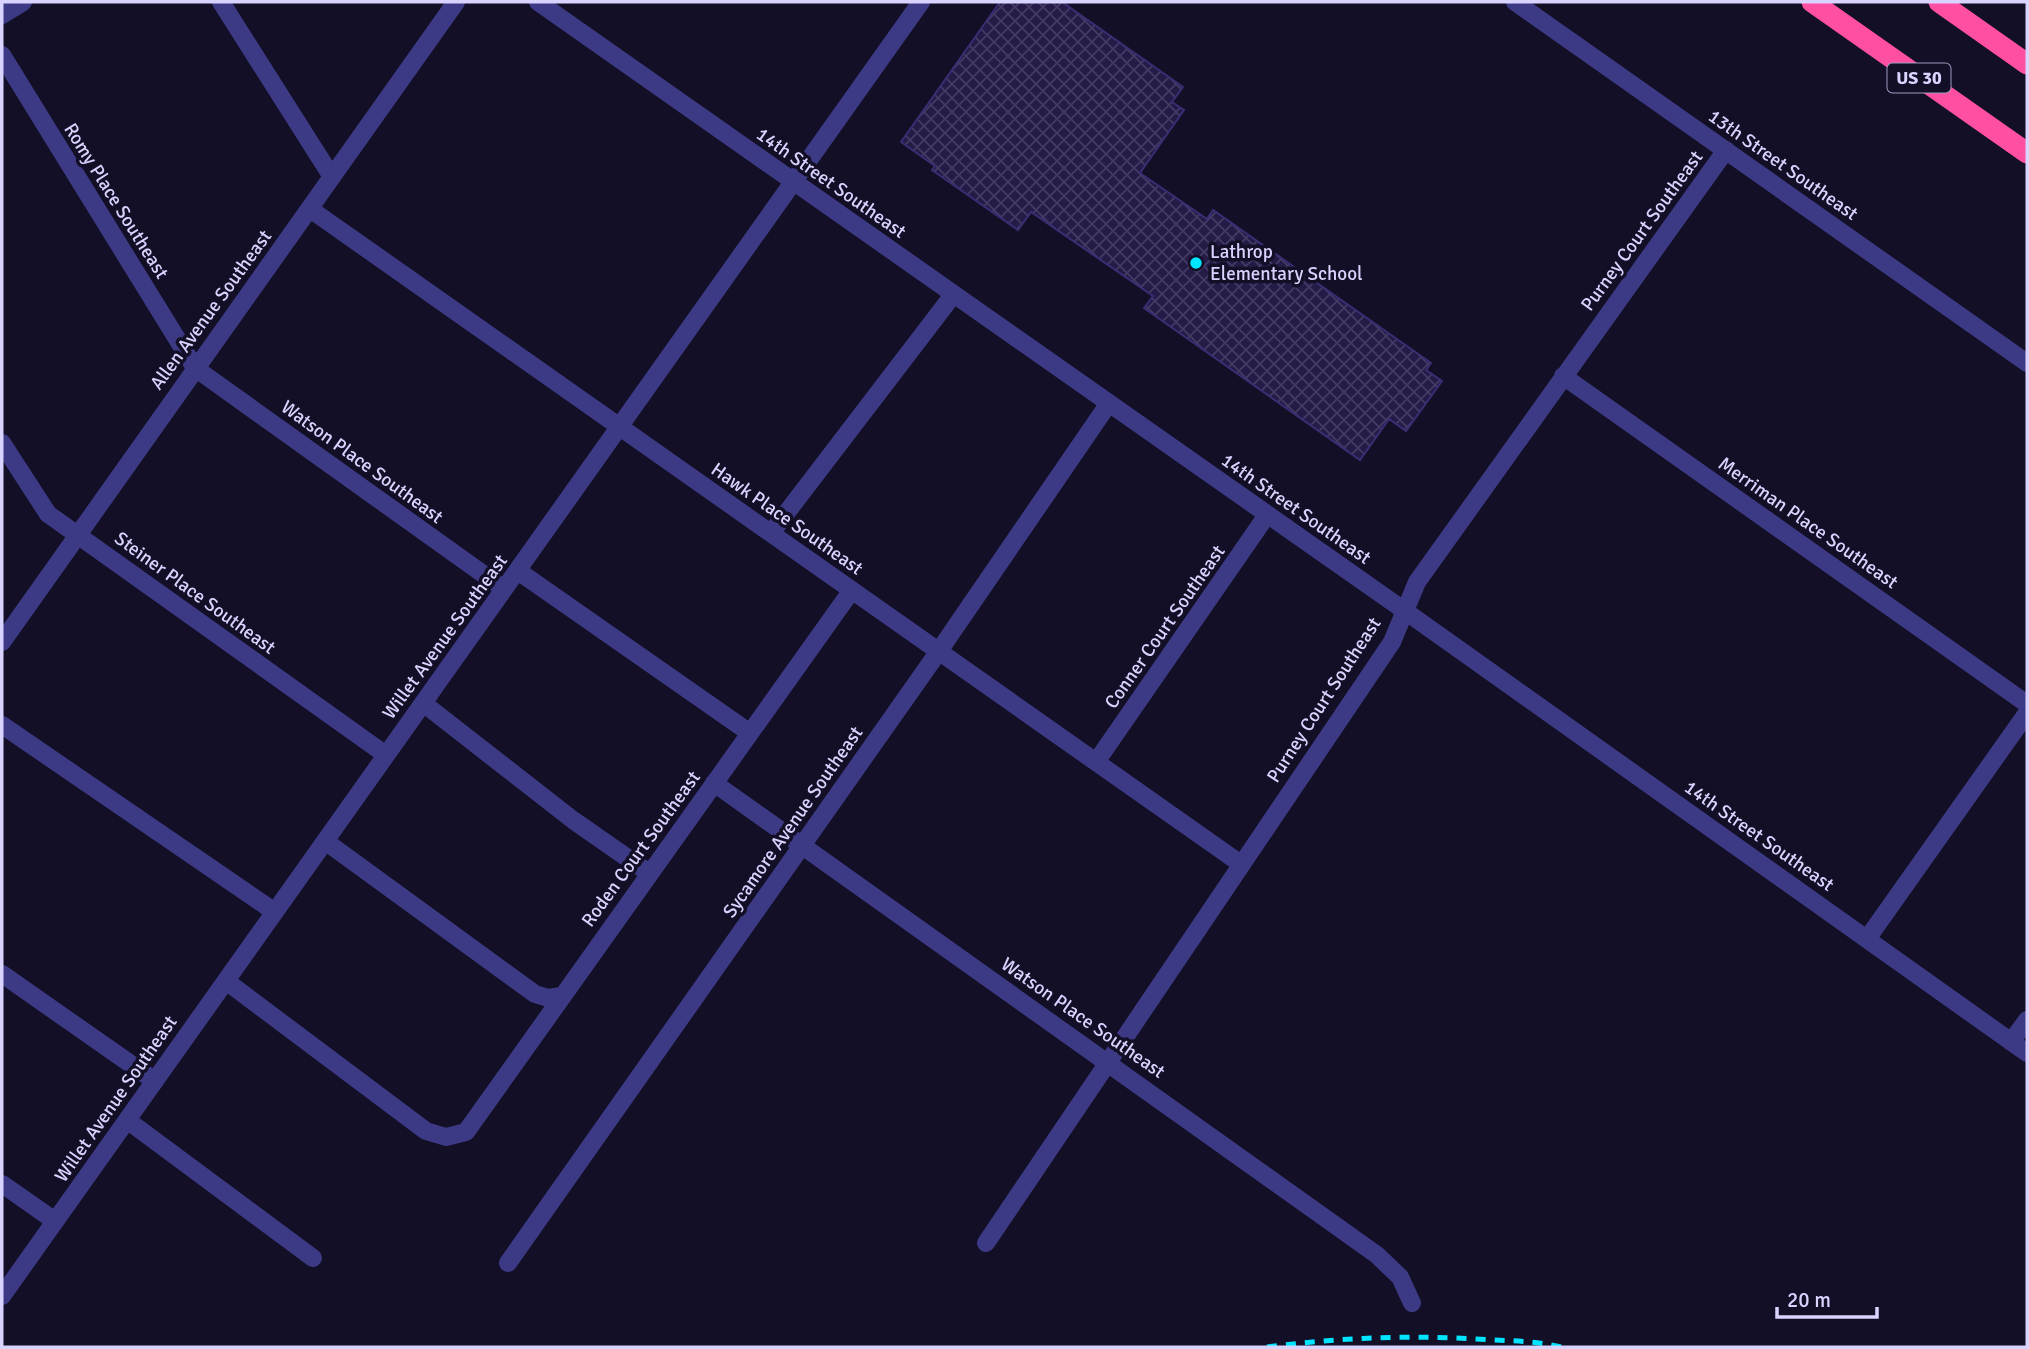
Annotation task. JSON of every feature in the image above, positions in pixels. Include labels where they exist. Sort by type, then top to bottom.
[{"type":"highway","name":"US 30","points":[[1812,2],[2027,153]]},
{"type":"highway","points":[[1939,2],[2027,64]]},
{"type":"street","points":[[2,15],[23,2]]},
{"type":"street","points":[[221,2],[332,177]]},
{"type":"street","name":"Allen Avenue Southeast","points":[[2,642],[456,2]]},
{"type":"street","name":"14th Street Southeast","points":[[538,2],[1405,611],[2027,1053]]},
{"type":"street","name":"Willet Avenue Southeast","points":[[2,1296],[921,2]]},
{"type":"street","name":"13th Street Southeast","points":[[1515,2],[2027,363]]},
{"type":"street","name":"Romy Place Southeast","points":[[2,55],[195,368]]},
{"type":"street","name":"Purney Court Southeast","points":[[986,1243],[1392,642],[1417,582],[1726,150]]},
{"type":"street","name":"Hawk Place Southeast","points":[[310,209],[1241,864]]},
{"type":"street","points":[[771,534],[953,295]]},
{"type":"street","name":"Watson Place Southeast","points":[[195,368],[504,589]]},
{"type":"street","name":"Merriman Place Southeast","points":[[1563,376],[2027,704]]},
{"type":"street","name":"Sycamore Avenue Southeast","points":[[508,1263],[939,651],[1109,403]]},
{"type":"street","name":"Steiner Place Southeast","points":[[2,443],[39,504],[78,535],[386,755]]},
{"type":"street","name":"Conner Court Southeast","points":[[1096,762],[1268,515]]},
{"type":"street","points":[[517,571],[750,733]]},
{"type":"street","name":"Roden Court Southeast","points":[[226,981],[426,1131],[446,1137],[466,1132],[852,590]]},
{"type":"street","points":[[424,703],[573,820],[649,873]]},
{"type":"street","points":[[1867,939],[2027,713]]},
{"type":"street","points":[[2,724],[275,912]]},
{"type":"street","name":"Watson Place Southeast","points":[[714,783],[1377,1255],[1400,1277],[1412,1303]]},
{"type":"street","points":[[325,841],[535,994],[548,998],[562,996]]},
{"type":"street","points":[[2,974],[155,1081]]},
{"type":"street","points":[[2011,1042],[2027,1020]]},
{"type":"street","points":[[127,1120],[313,1258]]},
{"type":"street","points":[[2,1184],[55,1221]]},
{"type":"building","name":"Lathrop Elementary School","points":[[1000,2],[1062,2],[1183,87],[1172,102],[1184,110],[1140,173],[1207,219],[1213,210],[1431,363],[1426,370],[1442,381],[1406,431],[1389,419],[1360,460],[1144,308],[1153,296],[1031,212],[1018,230],[932,170],[935,166],[901,142]]},
{"type":"railway","points":[[1267,1347],[1397,1337],[1519,1341],[1561,1347]]},
{"type":"place","name":"Lathrop Elementary School","points":[[1196,263]]}]
